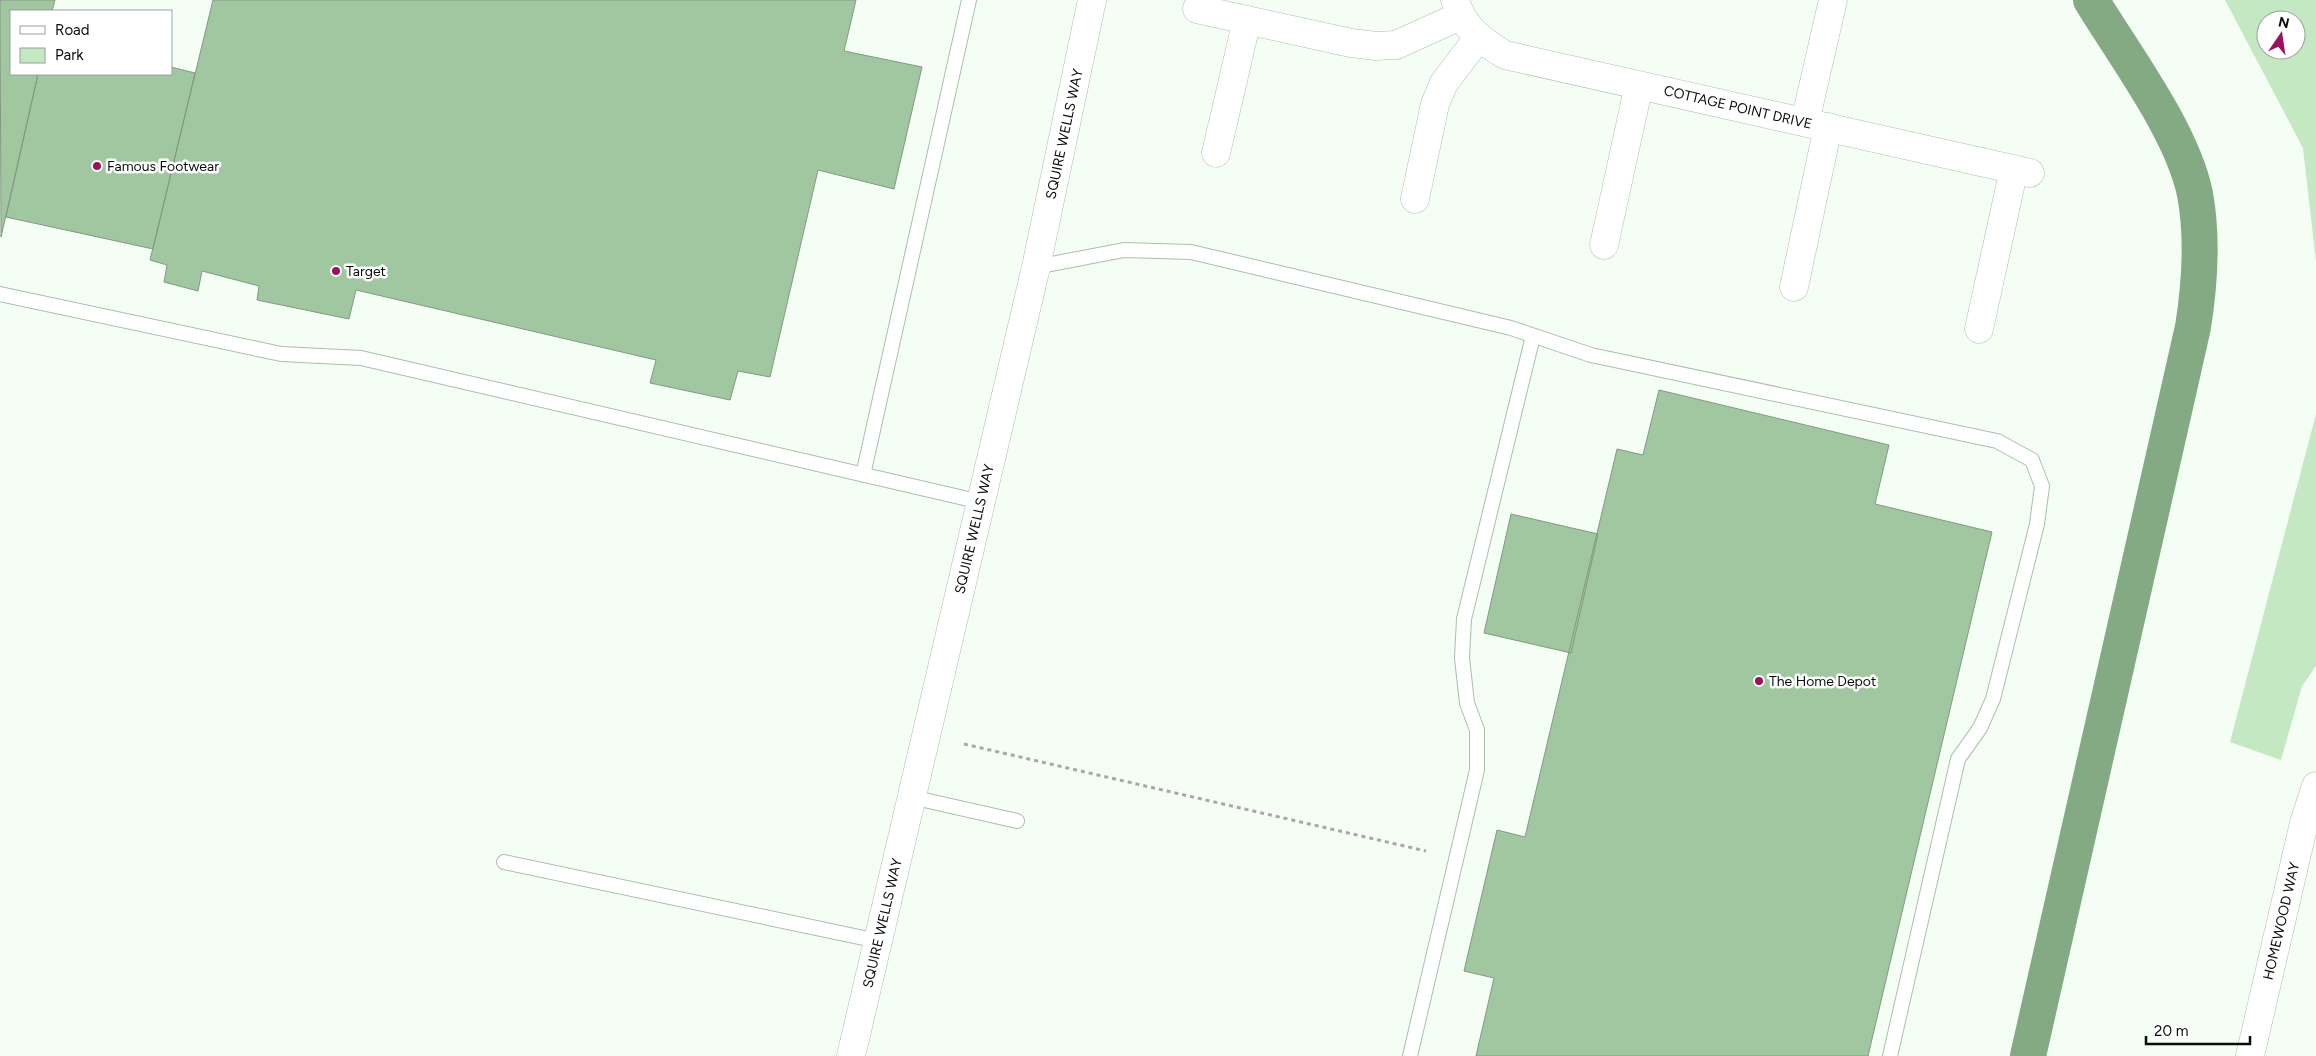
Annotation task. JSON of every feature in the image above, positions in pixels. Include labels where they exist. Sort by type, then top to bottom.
[{"type":"street","name":"SQUIRE WELLS WAY","points":[[851,1056],[1036,267],[1092,0]]},
{"type":"street","points":[[1794,287],[1833,0]]},
{"type":"street","name":"COTTAGE POINT DRIVE","points":[[1197,9],[1351,43],[1376,46],[1396,44],[1458,8],[1478,38],[1505,55],[2022,171],[1979,329]]},
{"type":"street","points":[[1216,152],[1247,20]]},
{"type":"street","points":[[1415,199],[1438,98],[1444,83],[1478,38]]},
{"type":"street","points":[[1604,245],[1639,85]]},
{"type":"street","name":"HOMEWOOD WAY","points":[[2250,1056],[2304,823],[2316,786]]},
{"type":"lane","points":[[863,475],[969,0]]},
{"type":"lane","points":[[1036,267],[1124,250],[1190,252],[1501,326],[1591,355],[1997,441],[2032,460],[2042,486],[2037,524],[1993,699],[1980,728],[1958,759],[1890,1056]]},
{"type":"lane","points":[[0,294],[281,354],[361,358],[981,502]]},
{"type":"lane","points":[[1410,1056],[1478,770],[1477,730],[1467,703],[1462,658],[1464,619],[1533,336]]},
{"type":"lane","points":[[912,797],[1017,821]]},
{"type":"lane","points":[[504,862],[878,941]]},
{"type":"path","points":[[964,744],[1426,851]]},
{"type":"green space","points":[[2225,0],[2316,0],[2316,262],[2303,148],[2257,60],[2306,60],[2306,10],[2256,10],[2256,59]]},
{"type":"green space","points":[[2316,414],[2316,666],[2302,686],[2281,760],[2230,742]]},
{"type":"building","points":[[0,0],[55,0],[52,10],[10,10],[10,75],[38,75],[1,237]]},
{"type":"building","points":[[213,0],[856,0],[844,51],[922,67],[894,189],[818,170],[770,377],[738,371],[730,400],[650,383],[656,360],[356,290],[349,319],[257,300],[259,286],[202,271],[198,291],[164,282],[167,265],[150,260]]},
{"type":"building","points":[[172,67],[195,73],[153,249],[6,217],[38,75],[172,75]]},
{"type":"building","name":"The Home Depot","points":[[1659,390],[1889,445],[1875,504],[1992,532],[1868,1056],[1476,1056],[1494,978],[1464,971],[1497,830],[1525,837],[1617,449],[1643,455]]},
{"type":"building","points":[[1511,514],[1598,534],[1571,653],[1484,633]]},
{"type":"waterway","points":[[2028,1056],[2193,327],[2199,277],[2199,227],[2195,194],[2188,170],[2178,145],[2151,94],[2091,0]]},
{"type":"place","name":"Famous Footwear","points":[[97,166]]},
{"type":"place","name":"Target","points":[[336,271]]},
{"type":"place","name":"The Home Depot","points":[[1759,681]]}]
